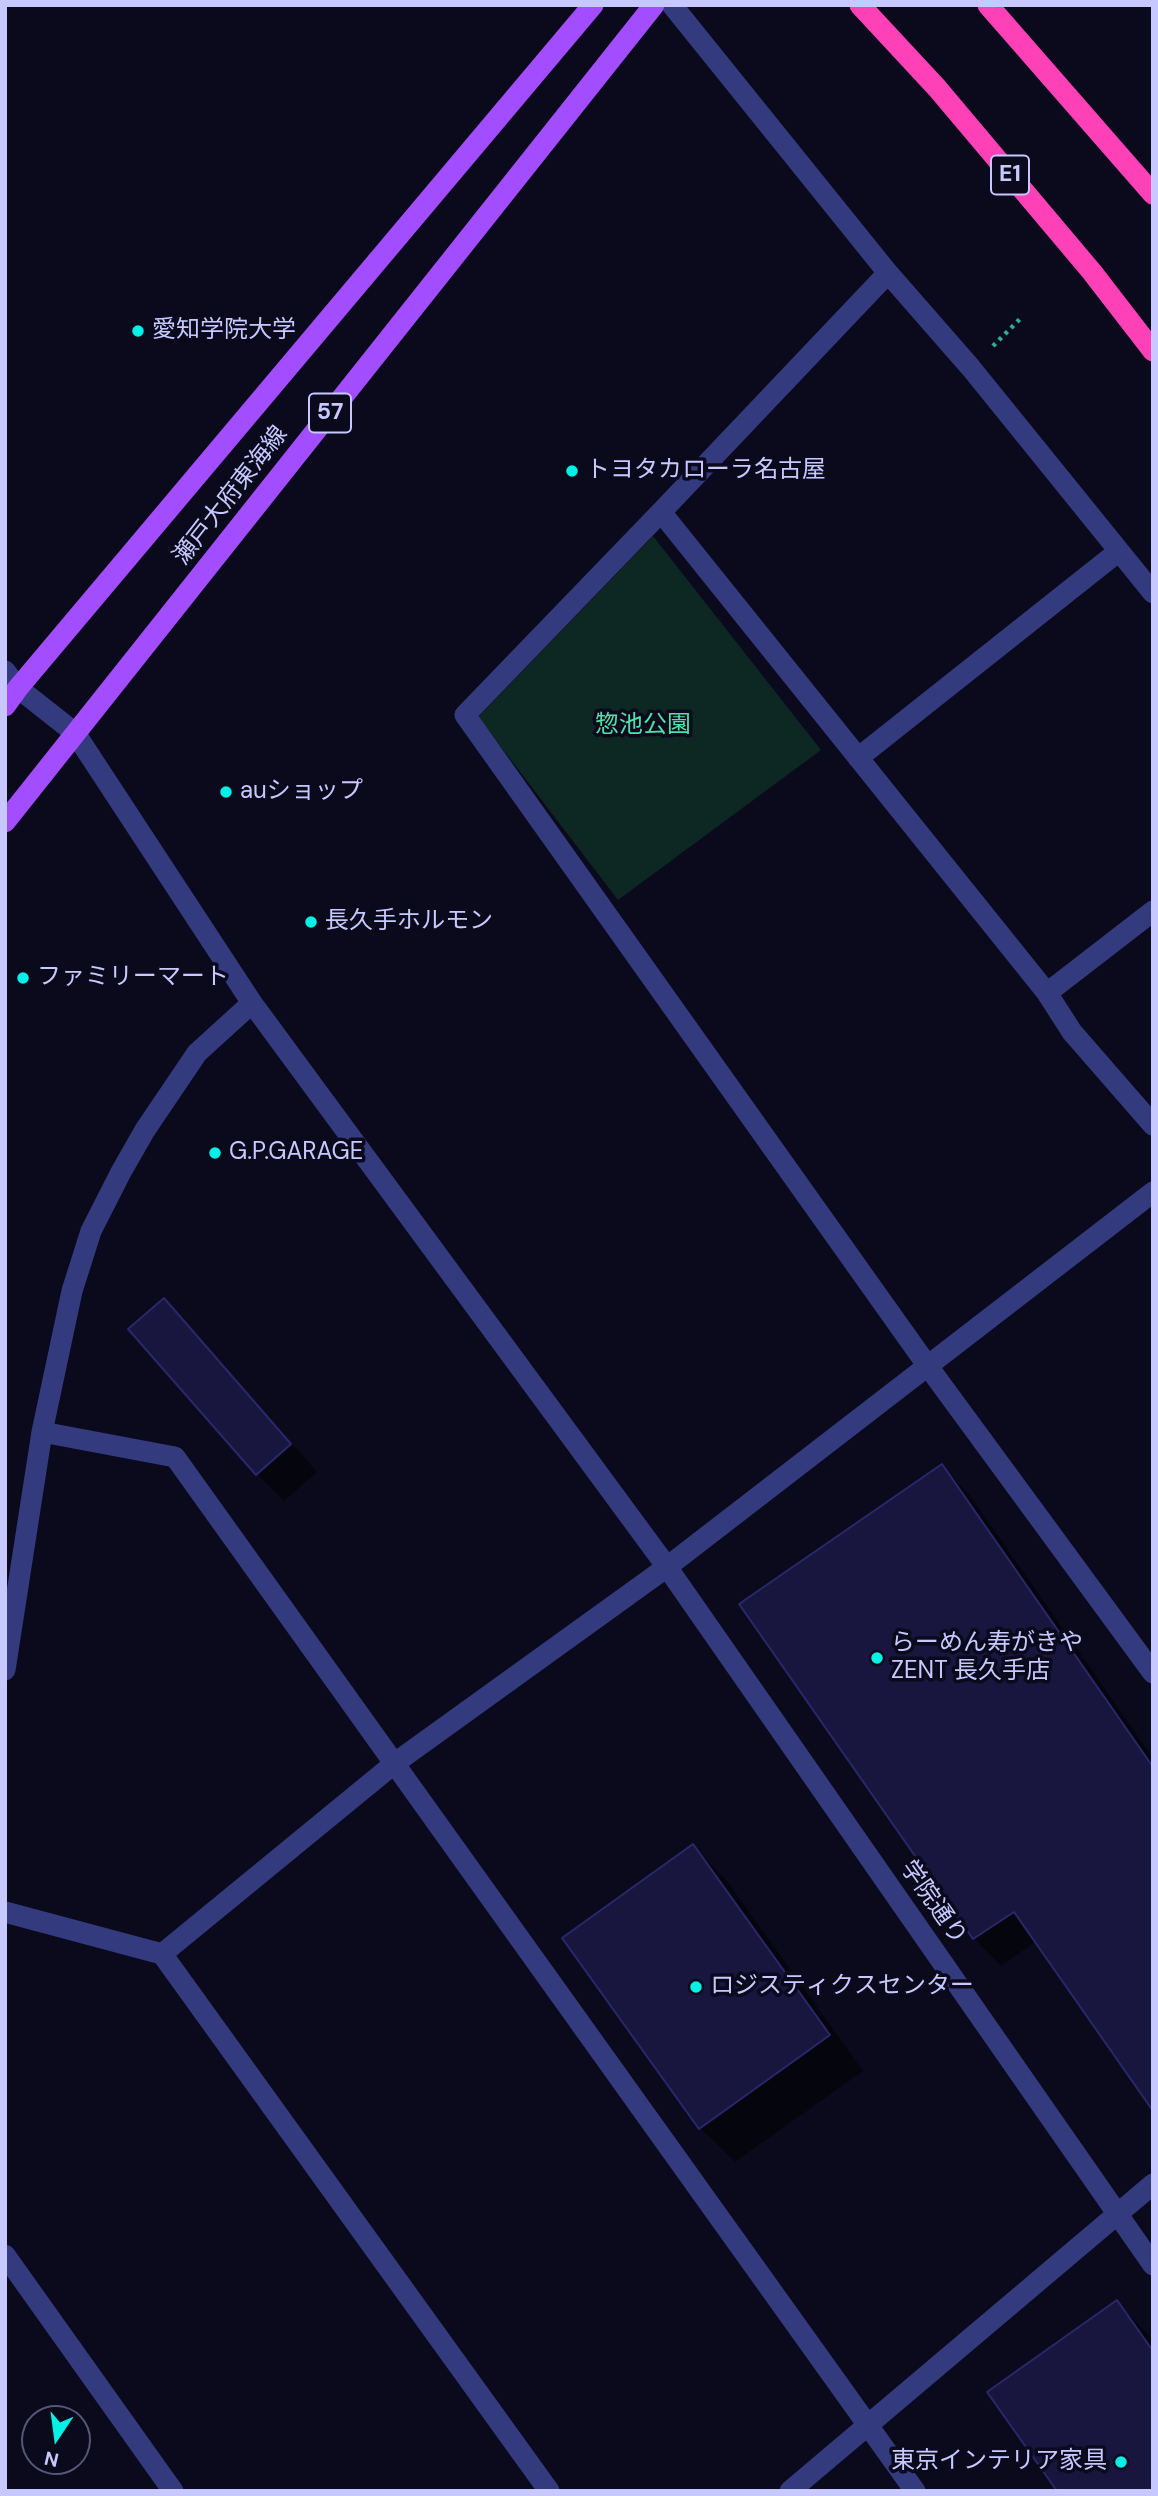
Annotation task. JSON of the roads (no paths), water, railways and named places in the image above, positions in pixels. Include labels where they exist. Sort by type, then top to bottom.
[{"type":"highway","name":"E1","points":[[860,5],[945,99],[1092,272],[1153,351]]},
{"type":"highway","points":[[988,5],[1153,194]]},
{"type":"main road","name":"瀬戸大府東海線","points":[[9,688],[593,5]]},
{"type":"main road","name":"瀬戸大府東海線","points":[[5,822],[654,5]]},
{"type":"street","points":[[672,5],[1153,593]]},
{"type":"street","points":[[888,272],[662,512],[465,715],[927,1365],[1153,1673]]},
{"type":"street","points":[[662,512],[1047,993],[1072,1031],[1153,1125]]},
{"type":"street","points":[[858,758],[1119,551]]},
{"type":"street","name":"学院通り","points":[[9,688],[75,733],[252,1003],[695,1606],[1153,2265]]},
{"type":"street","points":[[1047,993],[1153,911]]},
{"type":"street","points":[[5,1670],[42,1432],[72,1291],[91,1231],[127,1161],[197,1053],[252,1003]]},
{"type":"street","points":[[162,1954],[395,1763],[667,1567],[1153,1192]]},
{"type":"street","points":[[42,1432],[175,1457],[915,2491]]},
{"type":"street","points":[[5,1912],[162,1954],[549,2491]]},
{"type":"street","points":[[790,2491],[1153,2184]]},
{"type":"street","points":[[5,2255],[173,2491]]},
{"type":"place","name":"愛知学院大学","points":[[138,331]]},
{"type":"place","name":"トヨタカローラ名古屋","points":[[572,471]]},
{"type":"place","name":"auショップ","points":[[226,792]]},
{"type":"place","name":"長久手ホルモン","points":[[311,922]]},
{"type":"place","name":"ファミリーマート","points":[[23,978]]},
{"type":"place","name":"G.P.GARAGE","points":[[215,1153]]},
{"type":"place","name":"らーめん寿がきや ZENT 長久手店","points":[[877,1658]]},
{"type":"place","name":"ロジスティクスセンター","points":[[696,1987]]},
{"type":"place","name":"東京インテリア家具","points":[[1121,2462]]},
{"type":"park label","name":"惣池公園","points":[[643,726]]}]
